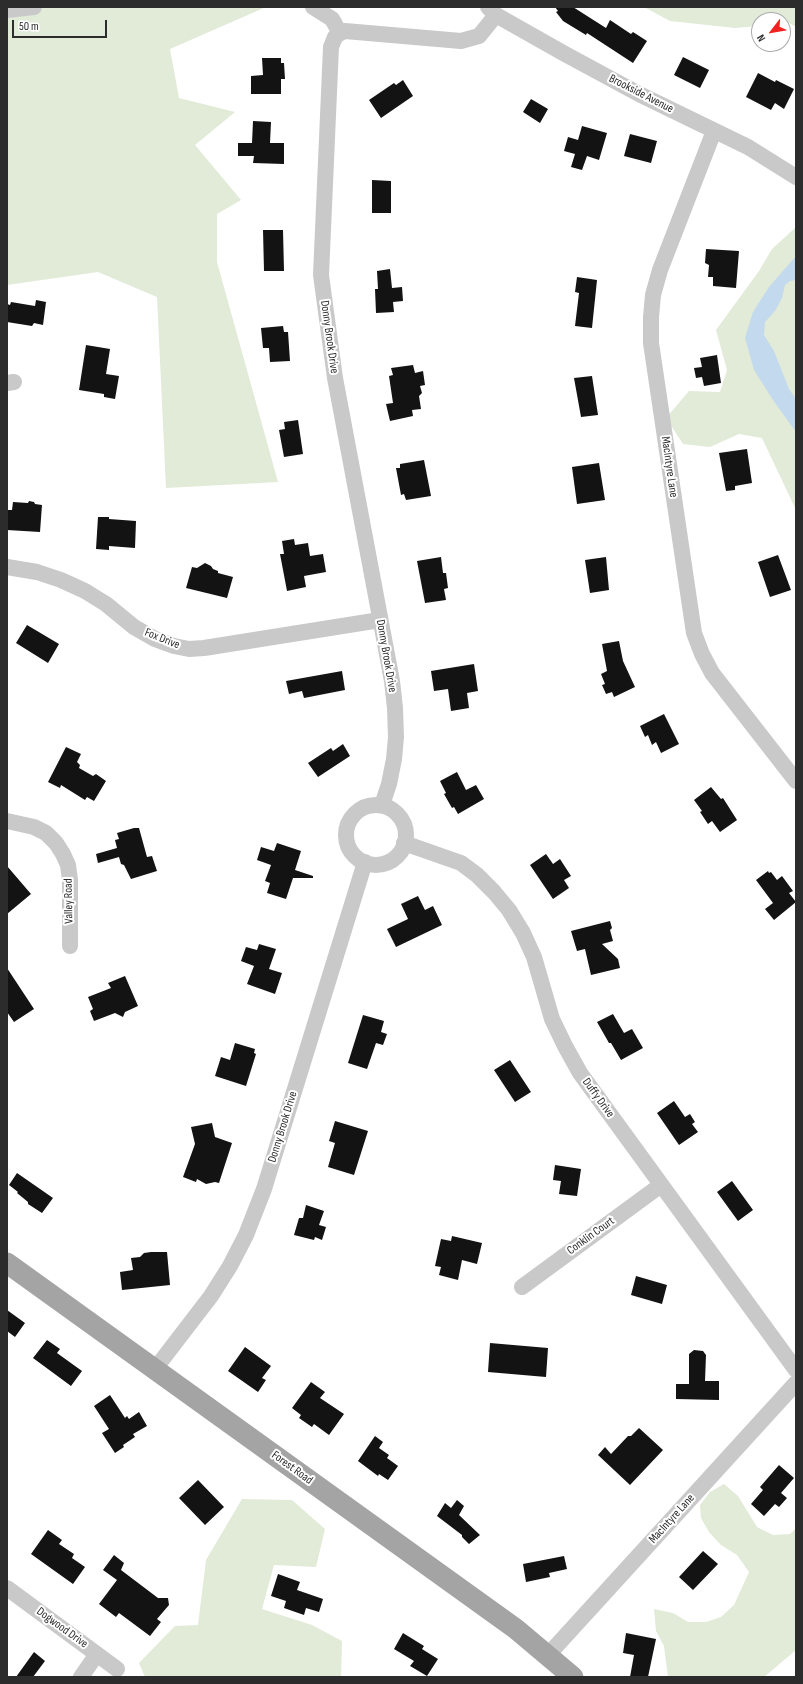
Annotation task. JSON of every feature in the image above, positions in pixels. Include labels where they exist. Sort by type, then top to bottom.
[{"type":"main road","name":"Forest Road","points":[[7,1263],[516,1629],[573,1677]]},
{"type":"street","points":[[7,10],[34,7]]},
{"type":"street","points":[[313,7],[332,19],[340,33],[345,31],[461,41],[479,36],[492,11]]},
{"type":"street","name":"Brookside Avenue","points":[[492,11],[564,54],[612,80],[755,151],[796,177]]},
{"type":"street","name":"Donny Brook Drive","points":[[340,33],[335,37],[331,47],[321,275],[335,378],[392,681],[396,723],[394,758],[389,784],[382,805]]},
{"type":"street","name":"MacIntyre Lane","points":[[714,131],[660,270],[652,302],[651,343],[694,632],[702,654],[712,673],[796,781]]},
{"type":"street","name":"Fox Drive","points":[[7,567],[37,572],[61,580],[90,594],[106,604],[134,626],[155,639],[174,646],[204,648],[380,620]]},
{"type":"street","points":[[372,805],[382,805],[391,809],[398,815],[404,828],[404,843],[400,852],[393,859],[374,865],[356,857],[350,850],[346,841],[346,831],[354,813],[362,808],[372,805]]},
{"type":"street","name":"Valley Road","points":[[7,821],[34,827],[46,834],[56,843],[63,854],[68,866],[70,880],[70,946]]},
{"type":"street","name":"Duffy Drive","points":[[404,843],[461,863],[477,875],[509,910],[523,932],[534,957],[552,1019],[580,1073],[796,1370]]},
{"type":"street","name":"Donny Brook Drive","points":[[155,1369],[211,1296],[230,1266],[248,1228],[264,1189],[365,862]]},
{"type":"street","name":"Conklin Court","points":[[522,1287],[661,1186]]},
{"type":"street","name":"MacIntyre Lane","points":[[548,1655],[796,1383]]},
{"type":"street","name":"Dogwood Drive","points":[[7,1588],[117,1669]]},
{"type":"street","points":[[81,1677],[97,1654]]},
{"type":"green space","points":[[7,7],[266,7],[170,49],[179,98],[235,112],[195,145],[241,200],[217,214],[217,262],[278,482],[166,488],[157,297],[98,272],[7,285]]},
{"type":"green space","points":[[644,7],[796,7],[796,27],[791,24],[791,12],[751,12],[751,27],[735,28],[670,21]]},
{"type":"green space","points":[[796,227],[796,510],[762,438],[739,434],[710,447],[683,444],[666,418],[689,391],[720,392],[727,370],[716,330],[759,271],[772,249]]},
{"type":"green space","points":[[724,1484],[738,1496],[757,1527],[773,1535],[790,1534],[796,1528],[796,1650],[764,1677],[668,1677],[664,1646],[656,1631],[654,1609],[673,1613],[688,1622],[706,1622],[721,1617],[734,1605],[749,1572],[737,1555],[721,1545],[709,1532],[701,1518],[700,1505],[710,1492]]},
{"type":"green space","points":[[242,1499],[292,1500],[325,1529],[316,1567],[274,1565],[262,1609],[312,1625],[342,1641],[341,1677],[145,1677],[139,1663],[175,1626],[198,1625],[206,1560]]},
{"type":"water","points":[[796,256],[796,280],[790,281],[785,285],[782,298],[775,311],[765,322],[764,335],[774,351],[789,389],[796,399],[796,432],[754,370],[745,338],[753,312],[769,287]]},
{"type":"building","points":[[555,7],[573,7],[606,28],[610,20],[631,34],[633,32],[647,41],[633,63],[587,33],[586,35],[563,21],[556,12],[558,11]]},
{"type":"building","points":[[683,57],[709,70],[700,88],[674,75]]},
{"type":"building","points":[[262,58],[281,58],[281,63],[284,63],[285,79],[281,79],[281,94],[251,94],[251,76],[263,75]]},
{"type":"building","points":[[758,73],[775,82],[776,80],[794,89],[784,109],[775,103],[771,110],[746,97]]},
{"type":"building","points":[[403,80],[413,96],[381,118],[369,100],[394,83],[396,85]]},
{"type":"building","points":[[531,99],[548,109],[540,123],[523,112]]},
{"type":"building","points":[[253,121],[271,122],[270,143],[284,143],[284,164],[253,163],[254,156],[238,156],[238,143],[252,143]]},
{"type":"building","points":[[582,126],[607,133],[599,160],[587,156],[582,170],[571,167],[575,154],[564,151],[568,137],[578,140]]},
{"type":"building","points":[[630,134],[657,141],[651,163],[624,156]]},
{"type":"building","points":[[372,180],[391,181],[391,213],[372,213]]},
{"type":"building","points":[[263,230],[283,230],[284,271],[264,271]]},
{"type":"building","points":[[706,249],[739,251],[736,288],[713,286],[713,277],[708,277],[709,265],[705,263]]},
{"type":"building","points":[[390,269],[392,288],[402,287],[403,301],[393,302],[394,312],[376,313],[375,289],[378,289],[377,271]]},
{"type":"building","points":[[577,277],[597,280],[592,328],[575,326],[579,293],[575,292]]},
{"type":"building","points":[[36,300],[46,302],[43,325],[34,323],[32,326],[7,322],[7,304],[10,305],[11,302],[35,306]]},
{"type":"building","points":[[283,326],[284,332],[288,332],[290,361],[270,362],[269,348],[263,348],[261,328]]},
{"type":"building","points":[[86,345],[110,349],[106,374],[119,376],[115,399],[104,397],[104,394],[79,390]]},
{"type":"building","points":[[717,355],[721,383],[704,386],[702,377],[696,378],[694,368],[702,367],[700,358]]},
{"type":"building","points":[[413,365],[415,373],[423,371],[425,385],[420,386],[422,393],[419,396],[421,409],[412,410],[413,416],[390,421],[386,404],[393,403],[389,376],[393,375],[391,368]]},
{"type":"building","points":[[592,376],[598,415],[581,417],[574,378]]},
{"type":"building","points":[[298,420],[303,454],[284,457],[279,430],[285,429],[284,422]]},
{"type":"building","points":[[747,449],[752,483],[735,486],[735,490],[726,491],[719,453]]},
{"type":"building","points":[[424,460],[431,496],[406,500],[404,494],[401,495],[396,468],[400,468],[400,464]]},
{"type":"building","points":[[599,463],[605,500],[577,504],[572,467]]},
{"type":"building","points":[[29,501],[42,505],[40,532],[7,530],[7,510],[12,510],[13,502],[28,503]]},
{"type":"building","points":[[98,517],[136,521],[135,548],[109,546],[109,550],[96,549]]},
{"type":"building","points":[[294,539],[295,545],[308,543],[310,556],[323,554],[326,572],[304,576],[306,587],[287,591],[280,554],[284,554],[282,541]]},
{"type":"building","points":[[778,555],[791,590],[770,597],[758,562]]},
{"type":"building","points":[[441,557],[443,573],[446,573],[448,588],[444,589],[446,600],[425,603],[417,561]]},
{"type":"building","points":[[606,557],[609,590],[590,593],[585,560]]},
{"type":"building","points":[[205,563],[218,571],[218,573],[233,577],[227,598],[186,588],[192,567],[197,568]]},
{"type":"building","points":[[27,625],[59,644],[48,663],[16,643]]},
{"type":"building","points":[[619,641],[623,661],[635,687],[614,697],[612,692],[606,694],[602,685],[605,684],[601,674],[607,671],[602,644]]},
{"type":"building","points":[[474,664],[478,691],[467,693],[469,708],[451,711],[448,689],[434,691],[431,671]]},
{"type":"building","points":[[342,671],[345,690],[304,698],[302,691],[289,694],[286,681]]},
{"type":"building","points":[[664,714],[679,744],[661,753],[656,742],[652,745],[648,735],[645,737],[640,726]]},
{"type":"building","points":[[343,744],[350,756],[318,777],[308,763],[331,748],[333,751]]},
{"type":"building","points":[[66,747],[81,754],[77,762],[80,765],[79,768],[93,776],[96,774],[106,781],[94,801],[87,797],[85,800],[61,785],[60,788],[48,782]]},
{"type":"building","points":[[457,772],[466,790],[476,785],[484,799],[458,814],[454,807],[452,808],[444,794],[446,793],[440,781]]},
{"type":"building","points":[[711,787],[721,799],[723,798],[737,820],[720,832],[712,821],[708,824],[700,812],[702,811],[694,800]]},
{"type":"building","points":[[139,828],[147,857],[152,856],[157,871],[131,879],[124,865],[121,864],[119,857],[98,863],[96,854],[117,848],[115,840],[119,839],[117,833]]},
{"type":"building","points":[[277,843],[301,851],[295,870],[313,876],[313,878],[293,878],[286,899],[267,893],[270,883],[265,881],[271,865],[257,860],[261,847],[274,851]]},
{"type":"building","points":[[546,854],[553,864],[560,859],[571,876],[564,880],[569,888],[553,899],[530,865]]},
{"type":"building","points":[[7,866],[31,894],[7,914]]},
{"type":"building","points":[[768,871],[769,873],[771,872],[777,880],[782,876],[793,891],[789,893],[796,902],[774,920],[765,909],[773,903],[756,880]]},
{"type":"building","points":[[418,896],[425,910],[433,906],[442,925],[396,947],[387,929],[408,919],[401,904]]},
{"type":"building","points":[[610,921],[612,928],[610,930],[613,941],[602,944],[618,959],[620,968],[591,975],[585,949],[577,951],[571,931]]},
{"type":"building","points":[[259,944],[276,949],[269,969],[282,973],[275,994],[247,984],[254,966],[241,961],[246,947],[257,950]]},
{"type":"building","points":[[7,968],[34,1009],[14,1022],[7,1012]]},
{"type":"building","points":[[125,976],[138,1006],[125,1012],[123,1017],[115,1013],[94,1021],[90,1011],[93,1009],[88,997],[111,988],[108,983]]},
{"type":"building","points":[[613,1014],[624,1033],[632,1029],[643,1048],[621,1060],[597,1022]]},
{"type":"building","points":[[363,1015],[384,1021],[381,1032],[387,1034],[383,1045],[376,1043],[367,1069],[348,1063]]},
{"type":"building","points":[[235,1043],[255,1049],[254,1053],[256,1054],[246,1086],[215,1076],[221,1057],[230,1060]]},
{"type":"building","points":[[510,1060],[531,1092],[515,1102],[494,1070]]},
{"type":"building","points":[[674,1101],[685,1117],[690,1114],[695,1122],[692,1124],[698,1132],[679,1145],[657,1113]]},
{"type":"building","points":[[335,1121],[368,1131],[354,1175],[328,1167],[335,1143],[329,1141]]},
{"type":"building","points":[[212,1123],[215,1137],[232,1143],[219,1183],[215,1182],[206,1184],[197,1179],[196,1182],[183,1177],[195,1144],[191,1127]]},
{"type":"building","points":[[555,1165],[581,1169],[577,1196],[559,1194],[561,1181],[553,1180]]},
{"type":"building","points":[[17,1173],[53,1198],[42,1213],[28,1204],[28,1202],[17,1193],[18,1192],[9,1185]]},
{"type":"building","points":[[732,1181],[753,1210],[738,1221],[717,1192]]},
{"type":"building","points":[[306,1205],[324,1211],[319,1225],[326,1227],[322,1240],[315,1237],[314,1240],[294,1235],[299,1218],[303,1218]]},
{"type":"building","points":[[452,1236],[482,1243],[477,1264],[462,1260],[458,1280],[439,1275],[441,1267],[435,1266],[441,1239],[451,1241]]},
{"type":"building","points":[[167,1252],[170,1285],[122,1290],[120,1272],[133,1270],[131,1258],[140,1257],[144,1253]]},
{"type":"building","points":[[636,1276],[667,1285],[662,1304],[631,1295]]},
{"type":"building","points":[[7,1310],[25,1323],[15,1337],[7,1331]]},
{"type":"building","points":[[47,1340],[60,1349],[57,1353],[82,1371],[71,1386],[33,1358]]},
{"type":"building","points":[[490,1343],[548,1348],[546,1377],[488,1372]]},
{"type":"building","points":[[245,1347],[271,1366],[262,1378],[266,1380],[258,1392],[228,1371]]},
{"type":"building","points":[[694,1350],[703,1351],[706,1355],[705,1381],[719,1381],[719,1400],[676,1399],[676,1384],[689,1384],[689,1354]]},
{"type":"building","points":[[311,1382],[325,1392],[320,1398],[344,1414],[329,1435],[314,1424],[312,1427],[299,1418],[301,1415],[292,1408]]},
{"type":"building","points":[[110,1395],[125,1418],[127,1416],[129,1419],[139,1412],[147,1426],[133,1434],[135,1437],[123,1445],[124,1447],[115,1453],[102,1433],[109,1429],[94,1406]]},
{"type":"building","points":[[639,1428],[663,1450],[630,1485],[598,1455],[605,1447],[611,1454],[628,1436],[631,1436]]},
{"type":"building","points":[[375,1436],[383,1442],[379,1448],[389,1455],[387,1458],[398,1466],[388,1480],[379,1474],[378,1476],[358,1461]]},
{"type":"building","points":[[779,1465],[794,1478],[781,1493],[787,1498],[779,1507],[775,1504],[764,1516],[751,1504],[763,1490],[760,1487]]},
{"type":"building","points":[[198,1480],[224,1507],[205,1525],[179,1498]]},
{"type":"building","points":[[457,1500],[464,1506],[459,1515],[480,1535],[469,1544],[462,1537],[462,1535],[437,1516],[445,1503],[451,1508]]},
{"type":"building","points":[[48,1530],[62,1540],[59,1544],[74,1554],[72,1558],[85,1567],[73,1584],[31,1554]]},
{"type":"building","points":[[703,1551],[718,1564],[693,1590],[679,1577]]},
{"type":"building","points":[[114,1555],[124,1563],[121,1570],[158,1598],[168,1598],[169,1605],[157,1619],[161,1622],[150,1636],[119,1613],[116,1617],[99,1604],[117,1580],[103,1570]]},
{"type":"building","points":[[564,1556],[567,1569],[549,1573],[550,1577],[526,1582],[523,1564]]},
{"type":"building","points":[[278,1574],[300,1582],[297,1590],[323,1599],[319,1612],[306,1608],[304,1615],[284,1608],[286,1601],[271,1596]]},
{"type":"building","points":[[403,1633],[424,1646],[422,1649],[438,1659],[427,1676],[410,1666],[414,1661],[394,1649]]},
{"type":"building","points":[[626,1633],[656,1639],[648,1677],[630,1677],[634,1655],[623,1653]]},
{"type":"building","points":[[34,1652],[45,1661],[33,1677],[16,1677]]}]
